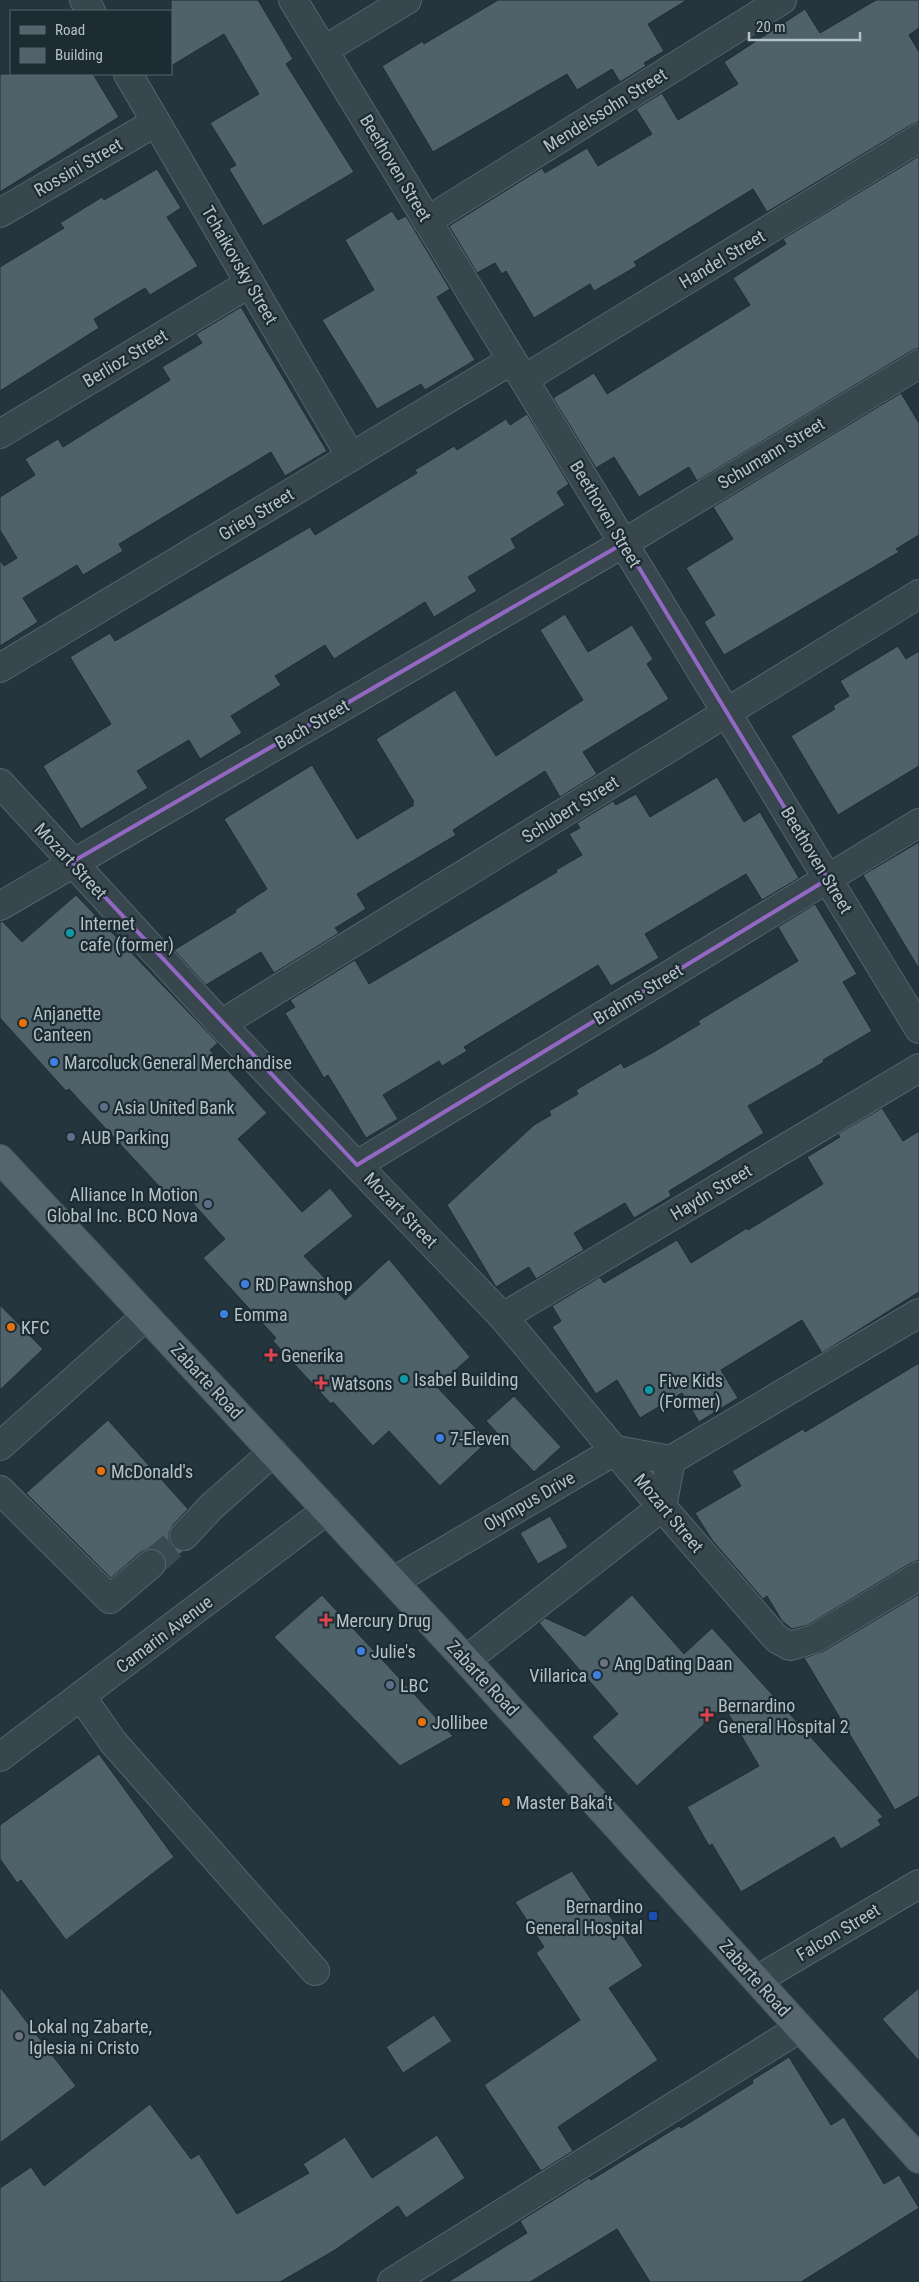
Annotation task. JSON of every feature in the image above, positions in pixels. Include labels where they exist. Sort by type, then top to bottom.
[{"type":"main road","name":"Zabarte Road","points":[[0,1159],[394,1581],[919,2159]]},
{"type":"street","name":"Beethoven Street","points":[[293,0],[919,1028]]},
{"type":"street","points":[[324,50],[407,0]]},
{"type":"street","name":"Mendelssohn Street","points":[[428,221],[782,0]]},
{"type":"street","name":"Tchaikovsky Street","points":[[129,75],[351,457]]},
{"type":"street","name":"Rossini Street","points":[[0,213],[156,122]]},
{"type":"street","name":"Handel Street","points":[[518,369],[919,138]]},
{"type":"street","name":"Berlioz Street","points":[[0,434],[250,282]]},
{"type":"street","name":"Schumann Street","points":[[624,543],[919,364]]},
{"type":"street","name":"Grieg Street","points":[[0,668],[351,457],[518,369]]},
{"type":"street","name":"Bach Street","points":[[0,906],[72,862],[624,543]]},
{"type":"street","name":"Schubert Street","points":[[221,1024],[919,594]]},
{"type":"street","name":"Mozart Street","points":[[0,783],[221,1024],[503,1317],[777,1639],[790,1646],[814,1639],[919,1576]]},
{"type":"street","name":"Brahms Street","points":[[357,1165],[919,823]]},
{"type":"street","name":"Haydn Street","points":[[503,1317],[919,1068]]},
{"type":"street","points":[[616,1450],[671,1460],[919,1313]]},
{"type":"street","points":[[0,1446],[146,1316]]},
{"type":"street","name":"Olympus Drive","points":[[394,1581],[616,1450]]},
{"type":"street","points":[[184,1536],[211,1507],[273,1452]]},
{"type":"street","points":[[466,1660],[662,1506],[671,1460]]},
{"type":"street","points":[[0,1490],[110,1599],[151,1564]]},
{"type":"street","name":"Camarin Avenue","points":[[4,1747],[81,1696],[327,1510]]},
{"type":"street","points":[[81,1696],[113,1742],[315,1971]]},
{"type":"street","name":"Falcon Street","points":[[757,1980],[919,1884]]},
{"type":"street","points":[[392,2282],[800,2028]]},
{"type":"highlighted area","points":[[624,543],[828,879],[357,1165],[72,862]]},
{"type":"building","points":[[171,0],[258,0],[293,59],[286,64],[354,172],[263,226],[229,169],[236,165],[210,123],[259,94],[224,34],[172,65]]},
{"type":"building","points":[[498,0],[687,0],[648,24],[664,51],[644,63],[646,66],[620,82],[612,69],[577,90],[567,74],[433,152],[382,66],[423,41],[424,44]]},
{"type":"building","points":[[876,0],[919,0],[919,28],[909,35],[919,52],[919,122],[767,212],[753,189],[634,262],[637,266],[594,291],[590,284],[534,318],[506,271],[502,274],[495,263],[477,273],[449,226],[542,168],[545,173],[587,148],[598,166],[652,134],[636,109],[662,93],[678,120],[738,84],[724,62],[805,9],[820,33]]},
{"type":"building","points":[[0,74],[94,75],[119,117],[0,192]]},
{"type":"building","points":[[919,156],[919,348],[911,351],[697,481],[689,467],[639,497],[614,457],[596,468],[553,398],[594,373],[607,394],[750,305],[733,278],[786,244],[783,239]]},
{"type":"building","points":[[157,169],[181,208],[167,217],[198,266],[150,295],[145,288],[94,319],[99,328],[0,391],[0,267],[64,228],[60,223],[102,197],[104,200]]},
{"type":"building","points":[[392,211],[398,220],[406,216],[450,289],[437,297],[475,360],[425,390],[421,384],[377,409],[322,320],[374,290],[345,240]]},
{"type":"building","points":[[241,307],[327,451],[285,476],[271,452],[119,544],[123,551],[83,575],[77,565],[23,598],[38,622],[0,646],[0,560],[4,566],[17,558],[0,530],[0,497],[35,475],[25,459],[58,439],[63,447],[170,380],[162,367],[202,343],[196,334]]},
{"type":"building","points":[[901,393],[919,423],[919,535],[896,549],[899,552],[724,655],[704,622],[715,615],[686,568],[733,539],[713,507]]},
{"type":"building","points":[[527,414],[569,484],[557,492],[565,505],[511,539],[516,548],[468,577],[477,591],[434,617],[425,602],[334,659],[325,645],[275,676],[281,685],[231,716],[242,733],[200,759],[189,740],[137,771],[148,788],[81,829],[43,766],[111,724],[70,657],[110,633],[115,641],[310,527],[315,535],[417,473],[415,470],[454,446],[457,450],[506,419],[510,425]]},
{"type":"building","points":[[565,614],[588,652],[632,625],[653,659],[647,664],[669,699],[583,752],[597,774],[560,797],[545,771],[453,830],[456,835],[357,894],[366,909],[335,928],[339,933],[274,973],[261,952],[206,985],[174,950],[236,912],[235,910],[267,889],[224,819],[312,765],[357,839],[414,805],[376,739],[455,690],[496,756],[583,700],[540,630]]},
{"type":"building","points":[[898,646],[906,659],[919,651],[919,766],[838,815],[791,736],[835,709],[833,706],[849,696],[840,681]]},
{"type":"building","points":[[717,777],[744,822],[760,812],[799,878],[762,900],[746,874],[645,934],[659,958],[611,986],[598,965],[464,1047],[467,1051],[442,1066],[439,1061],[383,1095],[398,1119],[366,1138],[328,1075],[324,1078],[285,1013],[295,1007],[290,1000],[355,960],[369,984],[557,872],[556,870],[582,855],[569,834],[580,828],[577,823],[613,801],[616,805],[636,794],[650,817]]},
{"type":"building","points":[[919,842],[919,969],[863,875]]},
{"type":"building","points":[[76,895],[218,1043],[210,1050],[267,1113],[238,1139],[302,1212],[330,1188],[353,1216],[304,1256],[345,1300],[389,1259],[470,1357],[437,1387],[488,1441],[440,1486],[389,1431],[373,1446],[333,1402],[331,1404],[273,1341],[276,1338],[203,1258],[225,1239],[181,1190],[171,1199],[69,1089],[66,1091],[0,1018],[0,922],[2,921],[22,942]]},
{"type":"building","points":[[815,904],[857,974],[843,982],[872,1031],[823,1060],[824,1062],[748,1106],[764,1133],[669,1191],[671,1196],[634,1218],[625,1203],[574,1233],[584,1250],[536,1279],[529,1267],[496,1287],[447,1205],[534,1125],[551,1115],[549,1111],[578,1094],[576,1090],[621,1063],[624,1068],[652,1053],[700,1024],[698,1021],[798,961],[778,927]]},
{"type":"building","points":[[882,1108],[903,1141],[919,1131],[919,1292],[822,1353],[802,1320],[721,1370],[738,1398],[699,1422],[682,1393],[640,1418],[617,1380],[596,1394],[552,1327],[561,1321],[552,1306],[600,1277],[604,1283],[677,1240],[691,1263],[747,1228],[748,1230],[823,1184],[807,1157],[840,1137],[838,1134]]},
{"type":"building","name":"KFC","points":[[0,1305],[43,1349],[0,1390]]},
{"type":"building","points":[[919,1363],[919,1560],[808,1625],[792,1629],[782,1621],[767,1596],[763,1599],[712,1540],[695,1513],[741,1486],[732,1471],[803,1429],[805,1432]]},
{"type":"building","points":[[514,1396],[561,1447],[534,1472],[486,1421]]},
{"type":"building","points":[[108,1420],[188,1509],[173,1525],[169,1533],[169,1540],[173,1547],[184,1551],[166,1564],[163,1554],[156,1549],[148,1549],[141,1552],[111,1578],[26,1493]]},
{"type":"building","points":[[550,1516],[568,1547],[538,1564],[520,1533]]},
{"type":"building","points":[[919,1594],[919,1796],[895,1810],[804,1658],[822,1652]]},
{"type":"building","points":[[322,1595],[453,1736],[400,1766],[274,1637]]},
{"type":"building","points":[[632,1595],[684,1654],[712,1628],[883,1817],[878,1820],[881,1825],[841,1849],[834,1837],[741,1892],[712,1844],[709,1846],[687,1807],[759,1766],[724,1706],[637,1786],[592,1737],[618,1714],[539,1623],[545,1618],[585,1636]]},
{"type":"building","points":[[99,1754],[174,1857],[66,1940],[21,1880],[17,1883],[0,1859],[0,1825]]},
{"type":"building","points":[[572,1871],[599,1911],[604,1907],[643,1966],[609,1988],[658,2060],[558,2127],[573,2151],[541,2171],[484,2085],[580,2020],[536,1953],[544,1947],[515,1902]]},
{"type":"building","name":"Lokal ng Zabarte, Iglesia ni Cristo","points":[[0,1987],[76,2086],[0,2143]]},
{"type":"building","points":[[919,1988],[919,2061],[882,2019]]},
{"type":"building","points":[[434,2015],[452,2041],[403,2073],[386,2047]]},
{"type":"building","points":[[789,2057],[831,2125],[844,2117],[884,2184],[899,2175],[919,2208],[801,2282],[650,2282],[617,2229],[530,2282],[448,2282],[527,2233],[520,2221],[589,2178],[591,2180],[679,2126],[681,2128],[753,2083],[752,2080]]},
{"type":"building","points":[[150,2104],[191,2159],[199,2154],[237,2214],[309,2173],[303,2164],[345,2137],[372,2178],[437,2135],[465,2178],[406,2218],[398,2206],[335,2250],[280,2282],[0,2282],[0,2188],[31,2167],[44,2186]]},
{"type":"tunnel","points":[[151,1564],[184,1536]]},
{"type":"place","name":"Internet cafe (former)","points":[[70,933]]},
{"type":"place","name":"Anjanette Canteen","points":[[23,1023]]},
{"type":"place","name":"Marcoluck General Merchandise","points":[[54,1062]]},
{"type":"place","name":"Asia United Bank","points":[[104,1107]]},
{"type":"place","name":"AUB Parking","points":[[71,1137]]},
{"type":"place","name":"Alliance In Motion Global Inc. BCO Nova","points":[[208,1204]]},
{"type":"place","name":"RD Pawnshop","points":[[245,1284]]},
{"type":"place","name":"Eomma","points":[[224,1314]]},
{"type":"place","name":"KFC","points":[[11,1327]]},
{"type":"place","name":"Generika","points":[[271,1355]]},
{"type":"place","name":"Isabel Building","points":[[404,1379]]},
{"type":"place","name":"Watsons","points":[[321,1383]]},
{"type":"place","name":"Five Kids (Former)","points":[[649,1390]]},
{"type":"place","name":"7-Eleven","points":[[440,1438]]},
{"type":"place","name":"McDonald's","points":[[101,1471]]},
{"type":"place","name":"Mercury Drug","points":[[326,1620]]},
{"type":"place","name":"Julie's","points":[[361,1651]]},
{"type":"place","name":"Ang Dating Daan","points":[[604,1663]]},
{"type":"place","name":"Villarica","points":[[597,1675]]},
{"type":"place","name":"LBC","points":[[390,1685]]},
{"type":"place","name":"Bernardino General Hospital 2","points":[[707,1715]]},
{"type":"place","name":"Jollibee","points":[[422,1722]]},
{"type":"place","name":"Master Baka't","points":[[506,1802]]},
{"type":"place","name":"Bernardino General Hospital","points":[[653,1916]]},
{"type":"place","name":"Lokal ng Zabarte, Iglesia ni Cristo","points":[[19,2036]]}]
